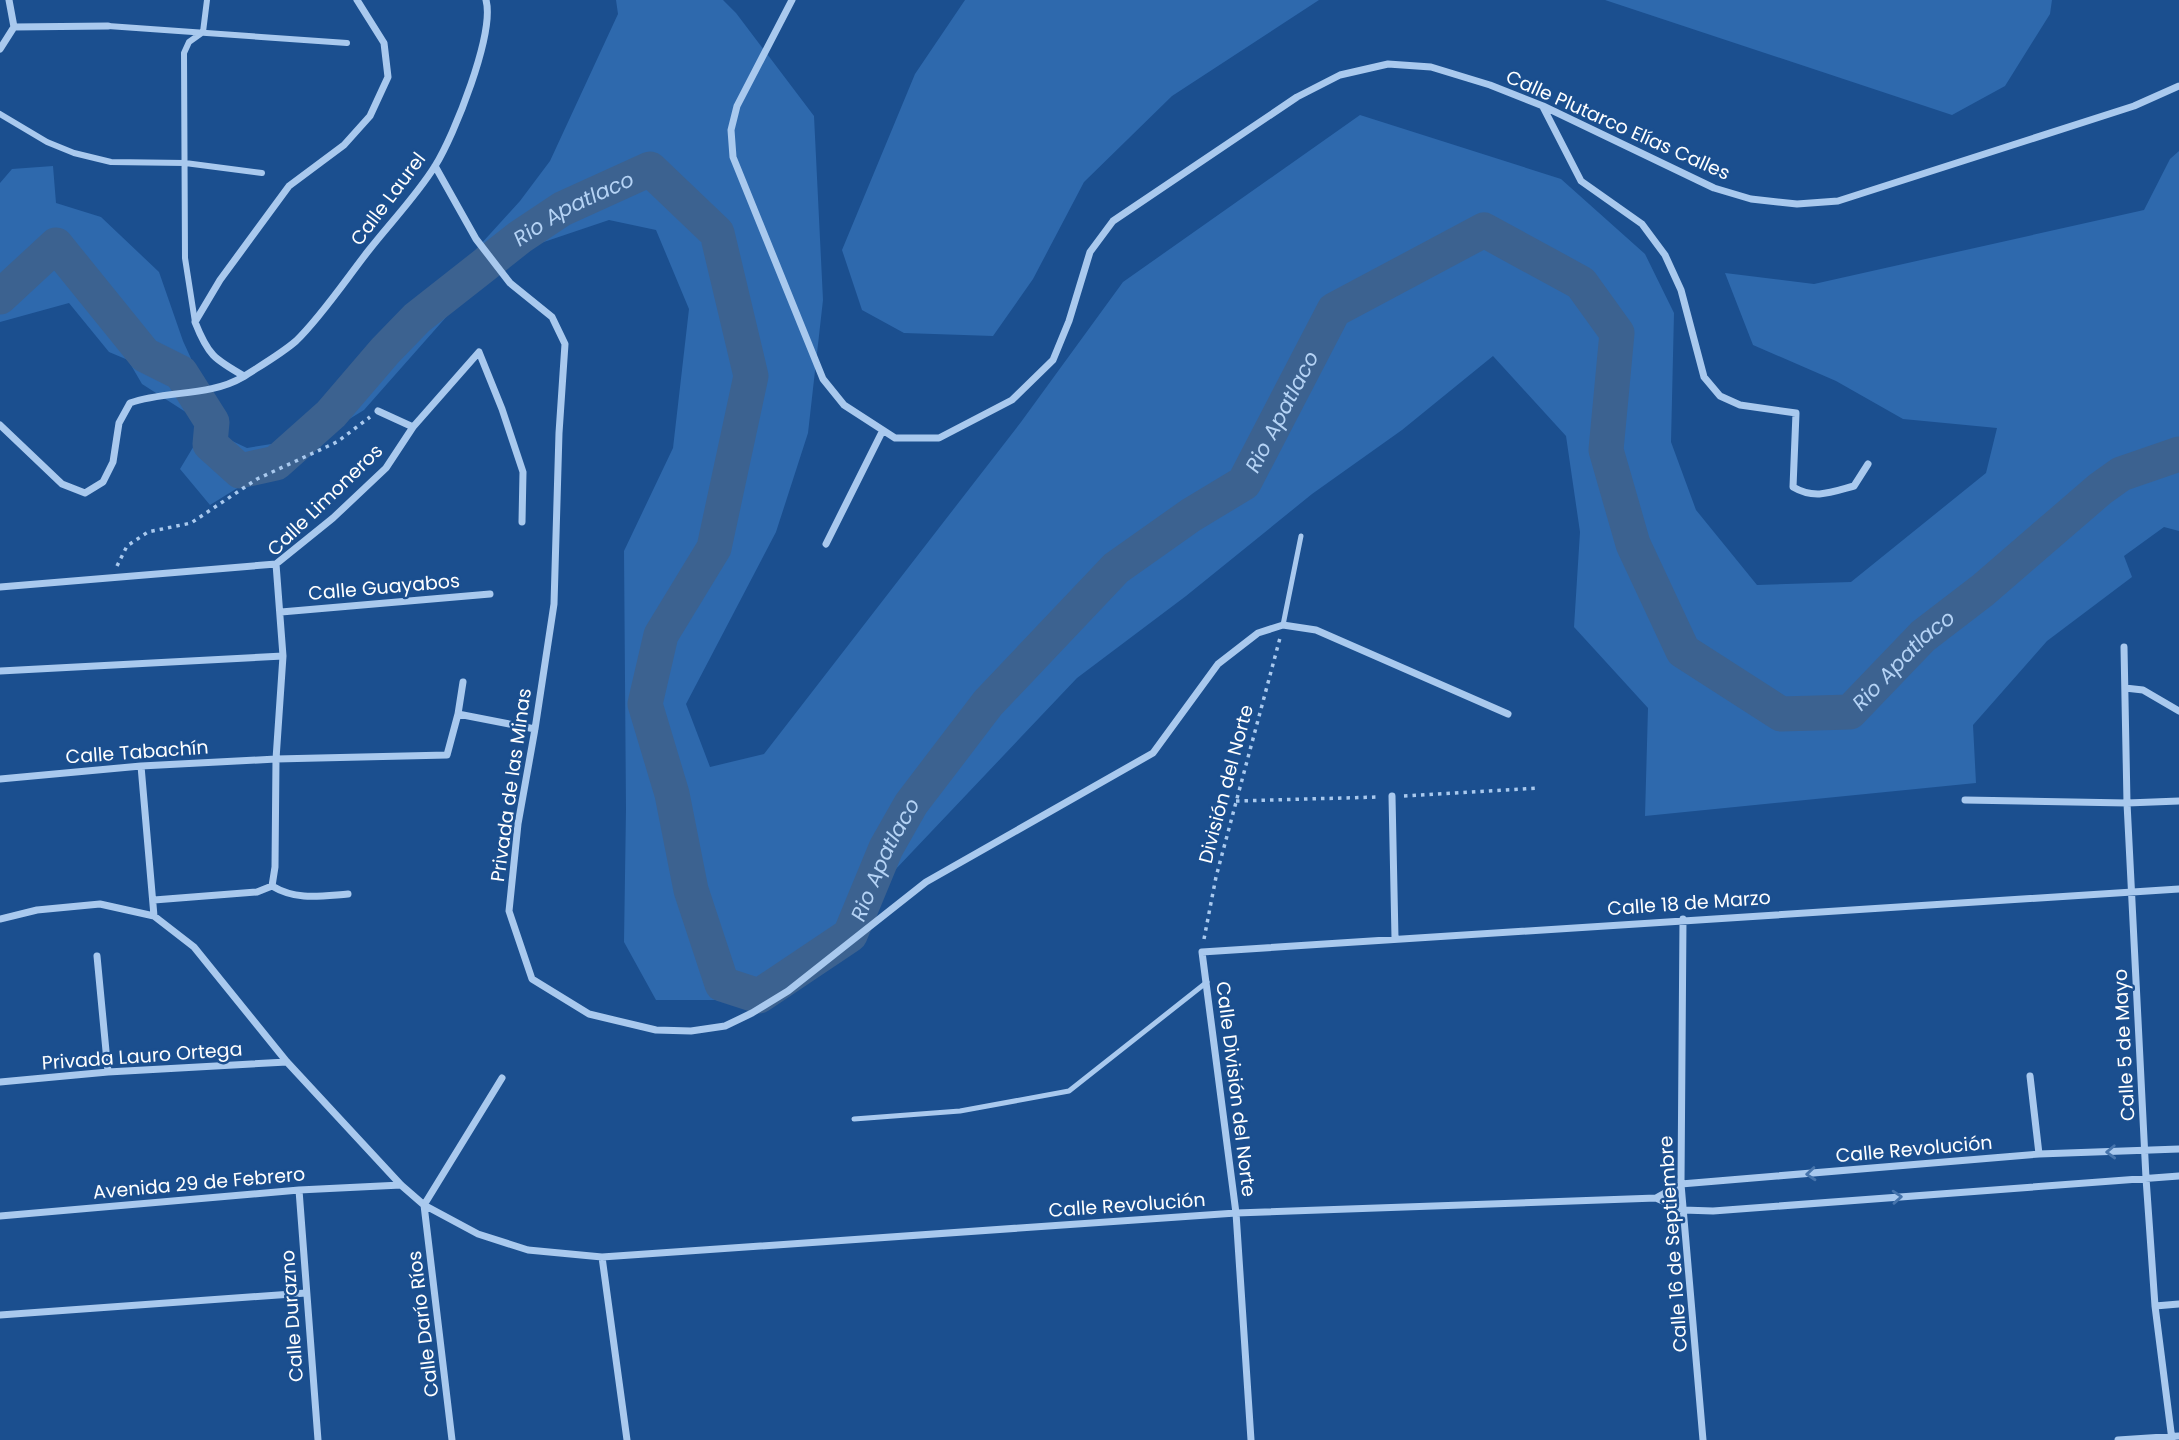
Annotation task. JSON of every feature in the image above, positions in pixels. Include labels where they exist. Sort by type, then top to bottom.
[{"type":"street","points":[[0,49],[14,27],[9,0]]},
{"type":"street","points":[[207,0],[203,32],[189,42],[184,53],[185,258],[195,322],[205,348],[219,362],[244,376]]},
{"type":"street","points":[[195,322],[220,280],[289,186],[344,145],[370,116],[388,77],[384,43],[357,0]]},
{"type":"street","name":"Calle Laurel","points":[[0,425],[62,484],[85,493],[103,482],[113,462],[119,424],[130,403],[144,398],[215,388],[244,376],[295,341],[435,166],[455,128],[471,84],[484,36],[488,6],[486,0]]},
{"type":"street","name":"Calle Plutarco Elías Calles","points":[[792,0],[737,106],[731,130],[733,157],[823,379],[844,405],[895,438],[939,438],[1012,400],[1053,360],[1069,321],[1090,252],[1113,221],[1297,97],[1340,75],[1388,64],[1431,67],[1490,85],[1543,106],[1714,188],[1751,199],[1797,204],[1838,201],[2134,106],[2179,86]]},
{"type":"street","points":[[14,27],[108,26],[347,43]]},
{"type":"street","points":[[1543,106],[1581,181],[1642,224],[1665,255],[1681,290],[1704,377],[1720,396],[1740,405],[1796,413],[1793,487],[1807,495],[1854,486],[1868,464]]},
{"type":"street","points":[[0,114],[47,142],[74,153],[111,162],[185,163],[262,173]]},
{"type":"street","name":"Privada de las Minas","points":[[435,166],[476,239],[510,283],[552,317],[565,344],[559,433],[554,604],[536,729],[518,824],[509,911],[532,979],[589,1014],[656,1031],[691,1031],[725,1026],[752,1013],[788,991],[926,882],[1153,753],[1218,664],[1258,634],[1283,625]]},
{"type":"street","name":"Calle Limoneros","points":[[272,886],[283,656],[276,564],[333,518],[386,468],[413,427],[479,352],[523,472],[522,522]]},
{"type":"street","points":[[378,411],[413,427]]},
{"type":"street","points":[[826,544],[882,432]]},
{"type":"street","points":[[0,587],[276,564]]},
{"type":"street","name":"Calle Guayabos","points":[[281,612],[490,594]]},
{"type":"street","points":[[1283,625],[1316,630],[1508,714]]},
{"type":"street","name":"Calle 5 de Mayo","points":[[2124,647],[2127,803],[2146,1178],[2155,1306],[2174,1437]]},
{"type":"street","points":[[0,671],[283,656]]},
{"type":"street","points":[[463,682],[458,714],[536,729]]},
{"type":"street","points":[[2125,688],[2143,690],[2179,711]]},
{"type":"street","name":"Calle Tabachín","points":[[0,779],[141,766],[276,759],[447,755],[458,714]]},
{"type":"street","points":[[0,919],[37,910],[100,904],[154,916],[141,766]]},
{"type":"street","points":[[1392,796],[1395,938]]},
{"type":"street","points":[[1965,800],[2127,803],[2179,801]]},
{"type":"street","points":[[154,900],[257,892],[272,886],[283,893],[299,897],[348,894]]},
{"type":"street","name":"Calle 18 de Marzo","points":[[1202,952],[2179,889]]},
{"type":"street","name":"Calle Revolución","points":[[154,916],[194,947],[287,1062],[401,1185],[424,1205],[478,1234],[528,1250],[602,1257],[1236,1213],[1656,1198],[1683,1210],[1713,1211],[2179,1176]]},
{"type":"street","name":"Calle 16 de Septiembre","points":[[1683,919],[1681,1184],[1703,1440]]},
{"type":"street","name":"Calle División del Norte","points":[[1202,952],[1236,1213],[1251,1440]]},
{"type":"street","points":[[97,956],[108,1072]]},
{"type":"street","name":"Privada Lauro Ortega","points":[[0,1082],[108,1072],[287,1062]]},
{"type":"street","points":[[2030,1076],[2039,1154]]},
{"type":"street","points":[[424,1205],[502,1078]]},
{"type":"street","name":"Calle Revolución","points":[[1656,1198],[1681,1184],[2039,1154],[2179,1149]]},
{"type":"street","name":"Avenida 29 de Febrero","points":[[0,1216],[299,1190],[401,1185]]},
{"type":"street","name":"Calle Durazno","points":[[299,1190],[318,1440]]},
{"type":"street","name":"Calle Darío Ríos","points":[[424,1205],[452,1440]]},
{"type":"street","points":[[602,1257],[627,1440]]},
{"type":"street","points":[[0,1315],[306,1293]]},
{"type":"street","points":[[2155,1306],[2179,1304]]},
{"type":"street","points":[[2118,1440],[2174,1437]]},
{"type":"lane","points":[[1283,625],[1301,536]]},
{"type":"lane","points":[[854,1119],[960,1111],[1069,1091],[1207,982]]},
{"type":"path","points":[[112,577],[127,546],[148,532],[191,523],[257,479],[337,442],[378,411]]},
{"type":"path","name":"División del Norte","points":[[1202,952],[1216,877],[1283,625]]},
{"type":"shaded area","points":[[616,0],[723,0],[736,13],[814,116],[823,300],[808,433],[776,532],[686,704],[710,767],[764,754],[1021,422],[1123,282],[1360,115],[1561,179],[1645,254],[1674,313],[1671,442],[1696,510],[1757,585],[1851,582],[1986,473],[1997,428],[1903,419],[1836,381],[1753,345],[1725,273],[1814,284],[2144,210],[2170,159],[2179,151],[2179,531],[2164,527],[2124,556],[2132,577],[2047,641],[1973,725],[1976,783],[1645,816],[1648,708],[1574,627],[1580,532],[1566,436],[1493,356],[1402,430],[1312,494],[1186,596],[1077,678],[894,871],[825,937],[728,1000],[656,1000],[624,942],[624,551],[673,448],[689,309],[656,230],[609,220],[532,246],[486,272],[364,410],[210,505],[180,469],[204,429],[195,418],[142,384],[128,360],[109,352],[69,303],[0,322],[0,183],[12,169],[53,166],[56,203],[101,217],[159,272],[183,341],[228,439],[247,448],[284,442],[450,278],[520,201],[550,161],[618,14]]},
{"type":"shaded area","points":[[965,0],[1319,0],[1172,96],[1084,182],[1033,279],[993,336],[904,333],[862,310],[842,250],[915,74]]},
{"type":"shaded area","points":[[1605,0],[2052,0],[2050,14],[2005,86],[1952,115]]},
{"type":"waterway","name":"Rio Apatlaco","points":[[0,297],[56,245],[145,355],[181,373],[212,422],[210,444],[240,471],[276,463],[331,414],[417,318],[520,237],[562,209],[650,169],[717,233],[751,376],[714,548],[661,635],[645,704],[672,794],[691,890],[722,984],[759,996],[850,935],[886,848],[911,804],[988,703],[1116,568],[1191,515],[1244,483],[1334,310],[1484,230],[1581,283],[1617,333],[1606,450],[1633,544],[1683,651],[1781,714],[1850,712],[1923,636],[1983,590],[2100,489],[2121,474],[2179,454]]}]
